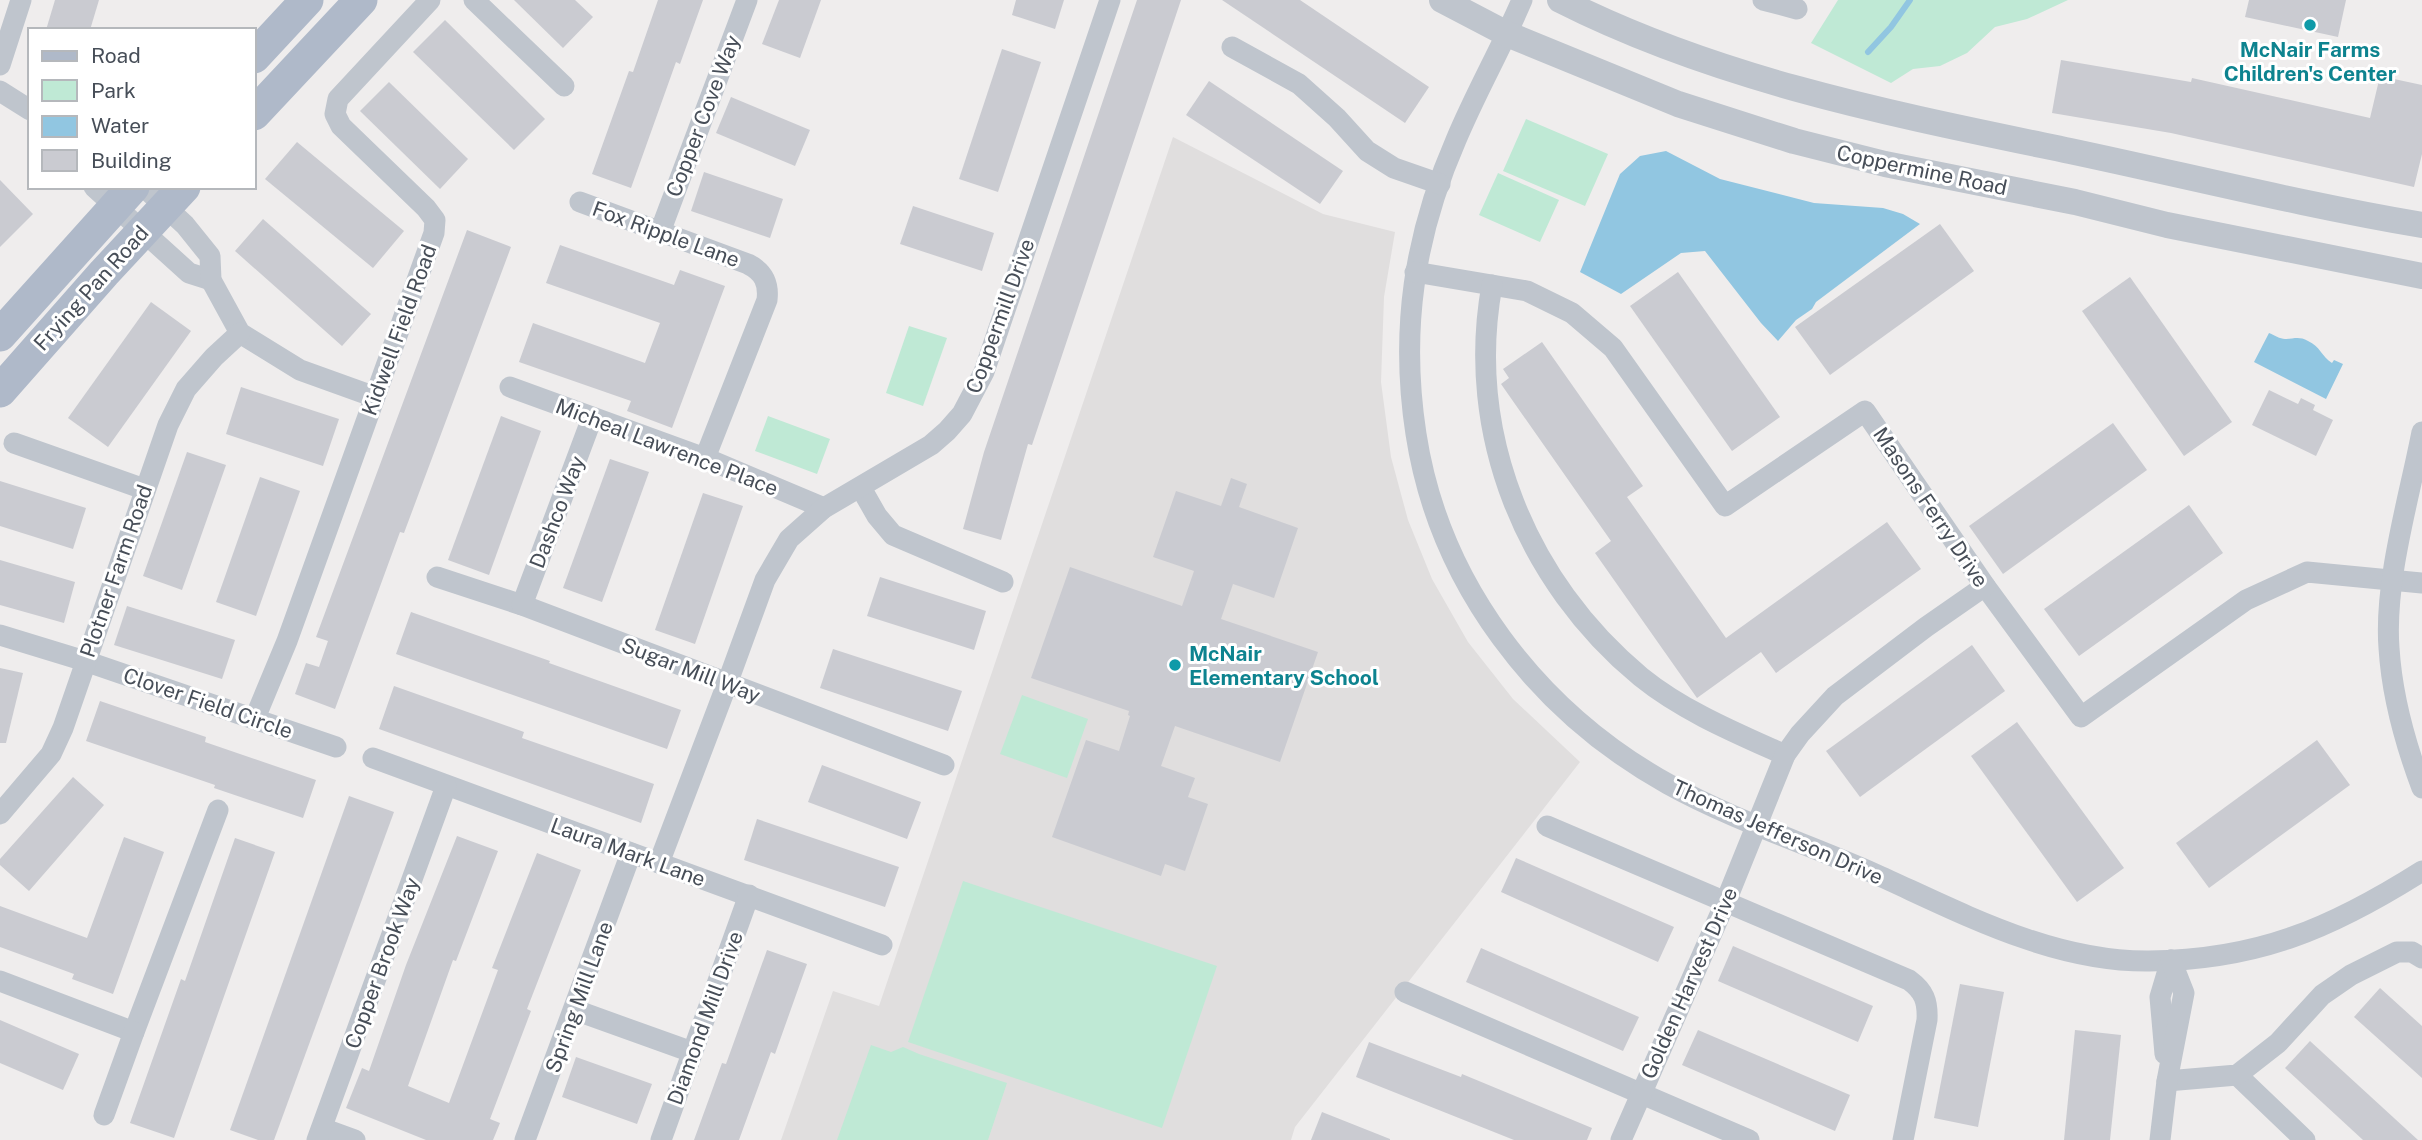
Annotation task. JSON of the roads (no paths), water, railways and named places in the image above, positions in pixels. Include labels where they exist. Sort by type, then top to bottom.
[{"type":"main road","points":[[256,55],[307,0]]},
{"type":"main road","points":[[256,112],[362,0]]},
{"type":"main road","name":"Frying Pan Road","points":[[0,335],[114,194]]},
{"type":"main road","name":"Frying Pan Road","points":[[0,391],[142,232],[165,194]]},
{"type":"street","points":[[0,65],[21,0]]},
{"type":"street","name":"Kidwell Field Road","points":[[255,718],[287,641],[434,233],[435,220],[426,208],[341,126],[335,114],[338,99],[430,0]]},
{"type":"street","points":[[474,0],[564,86]]},
{"type":"street","name":"Copper Cove Way","points":[[660,232],[747,0]]},
{"type":"street","name":"Coppermill Drive","points":[[659,863],[765,580],[789,539],[824,508],[931,445],[962,414],[978,382],[1110,0]]},
{"type":"street","name":"Coppermine Road","points":[[1442,0],[1507,34],[1678,104],[1794,141],[1885,164],[2075,202],[2167,225],[2422,276]]},
{"type":"street","name":"Thomas Jefferson Drive","points":[[1522,0],[1455,142],[1440,184],[1415,272],[1409,320],[1410,389],[1416,435],[1427,485],[1440,525],[1482,610],[1509,649],[1540,686],[1593,735],[1674,787],[1757,827],[1814,847],[2024,938],[2095,955],[2144,961],[2220,957],[2293,938],[2340,919],[2422,871]]},
{"type":"street","points":[[1560,0],[1715,64],[1853,104],[2159,172],[2422,225]]},
{"type":"street","points":[[1763,0],[1797,9]]},
{"type":"street","points":[[1232,47],[1298,84],[1367,151],[1394,167],[1440,184]]},
{"type":"street","points":[[0,91],[28,109]]},
{"type":"street","points":[[114,194],[142,232],[189,274],[211,280]]},
{"type":"street","points":[[165,194],[210,257],[211,280],[240,333],[299,370],[375,397]]},
{"type":"street","name":"Fox Ripple Lane","points":[[580,202],[758,269],[765,278],[767,300],[705,458]]},
{"type":"street","name":"Masons Ferry Drive","points":[[1415,272],[1527,291],[1572,313],[1613,348],[1725,506],[1865,411],[2081,717],[2246,600],[2307,572],[2392,582]]},
{"type":"street","points":[[1492,285],[1486,321],[1487,404],[1497,454],[1525,532],[1554,583],[1601,639],[1642,678],[1728,729],[1785,755]]},
{"type":"street","name":"Plotner Farm Road","points":[[0,814],[51,754],[63,728],[168,425],[186,389],[240,333]]},
{"type":"street","name":"Micheal Lawrence Place","points":[[510,387],[705,458],[824,508]]},
{"type":"street","name":"Dashco Way","points":[[522,606],[592,418]]},
{"type":"street","points":[[2422,432],[2392,582],[2389,646],[2396,701],[2408,751],[2422,788]]},
{"type":"street","points":[[14,443],[144,489]]},
{"type":"street","points":[[861,488],[877,516],[893,535],[1003,582]]},
{"type":"street","name":"Sugar Mill Way","points":[[437,577],[522,606],[944,765]]},
{"type":"street","points":[[2392,582],[2422,583]]},
{"type":"street","name":"Golden Harvest Drive","points":[[1621,1140],[1726,901],[1785,755],[1835,695],[1986,586]]},
{"type":"street","name":"Clover Field Circle","points":[[0,635],[85,661],[336,747]]},
{"type":"street","name":"Laura Mark Lane","points":[[373,758],[882,945]]},
{"type":"street","name":"Copper Brook Way","points":[[319,1134],[446,786]]},
{"type":"street","points":[[104,1115],[218,810]]},
{"type":"street","points":[[1547,826],[1909,980],[1921,989],[1927,1005],[1927,1020],[1903,1140]]},
{"type":"street","name":"Spring Mill Lane","points":[[526,1140],[631,853]]},
{"type":"street","name":"Diamond Mill Drive","points":[[661,1140],[749,895]]},
{"type":"street","points":[[2167,1081],[2238,1075],[2278,1043],[2322,995],[2351,975],[2397,952],[2412,952],[2422,958]]},
{"type":"street","points":[[2160,1140],[2167,1081],[2184,993],[2171,960]]},
{"type":"street","points":[[0,981],[134,1032]]},
{"type":"street","points":[[1405,992],[1749,1140]]},
{"type":"street","points":[[575,1010],[692,1052]]},
{"type":"street","points":[[2238,1075],[2305,1140]]},
{"type":"street","points":[[319,1134],[355,1140]]},
{"type":"water","points":[[1666,151],[1720,179],[1814,203],[1883,208],[1903,214],[1920,224],[1816,302],[1778,341],[1705,251],[1681,253],[1621,294],[1580,272],[1620,174],[1640,156]]},
{"type":"water","points":[[2269,333],[2283,339],[2305,339],[2332,363],[2334,360],[2343,364],[2326,399],[2254,362]]},
{"type":"waterway","points":[[1868,52],[1891,27],[1910,0]]},
{"type":"place","name":"McNair Farms Children's Center","points":[[2310,25]]},
{"type":"place","name":"McNair Elementary School","points":[[1175,665]]}]
